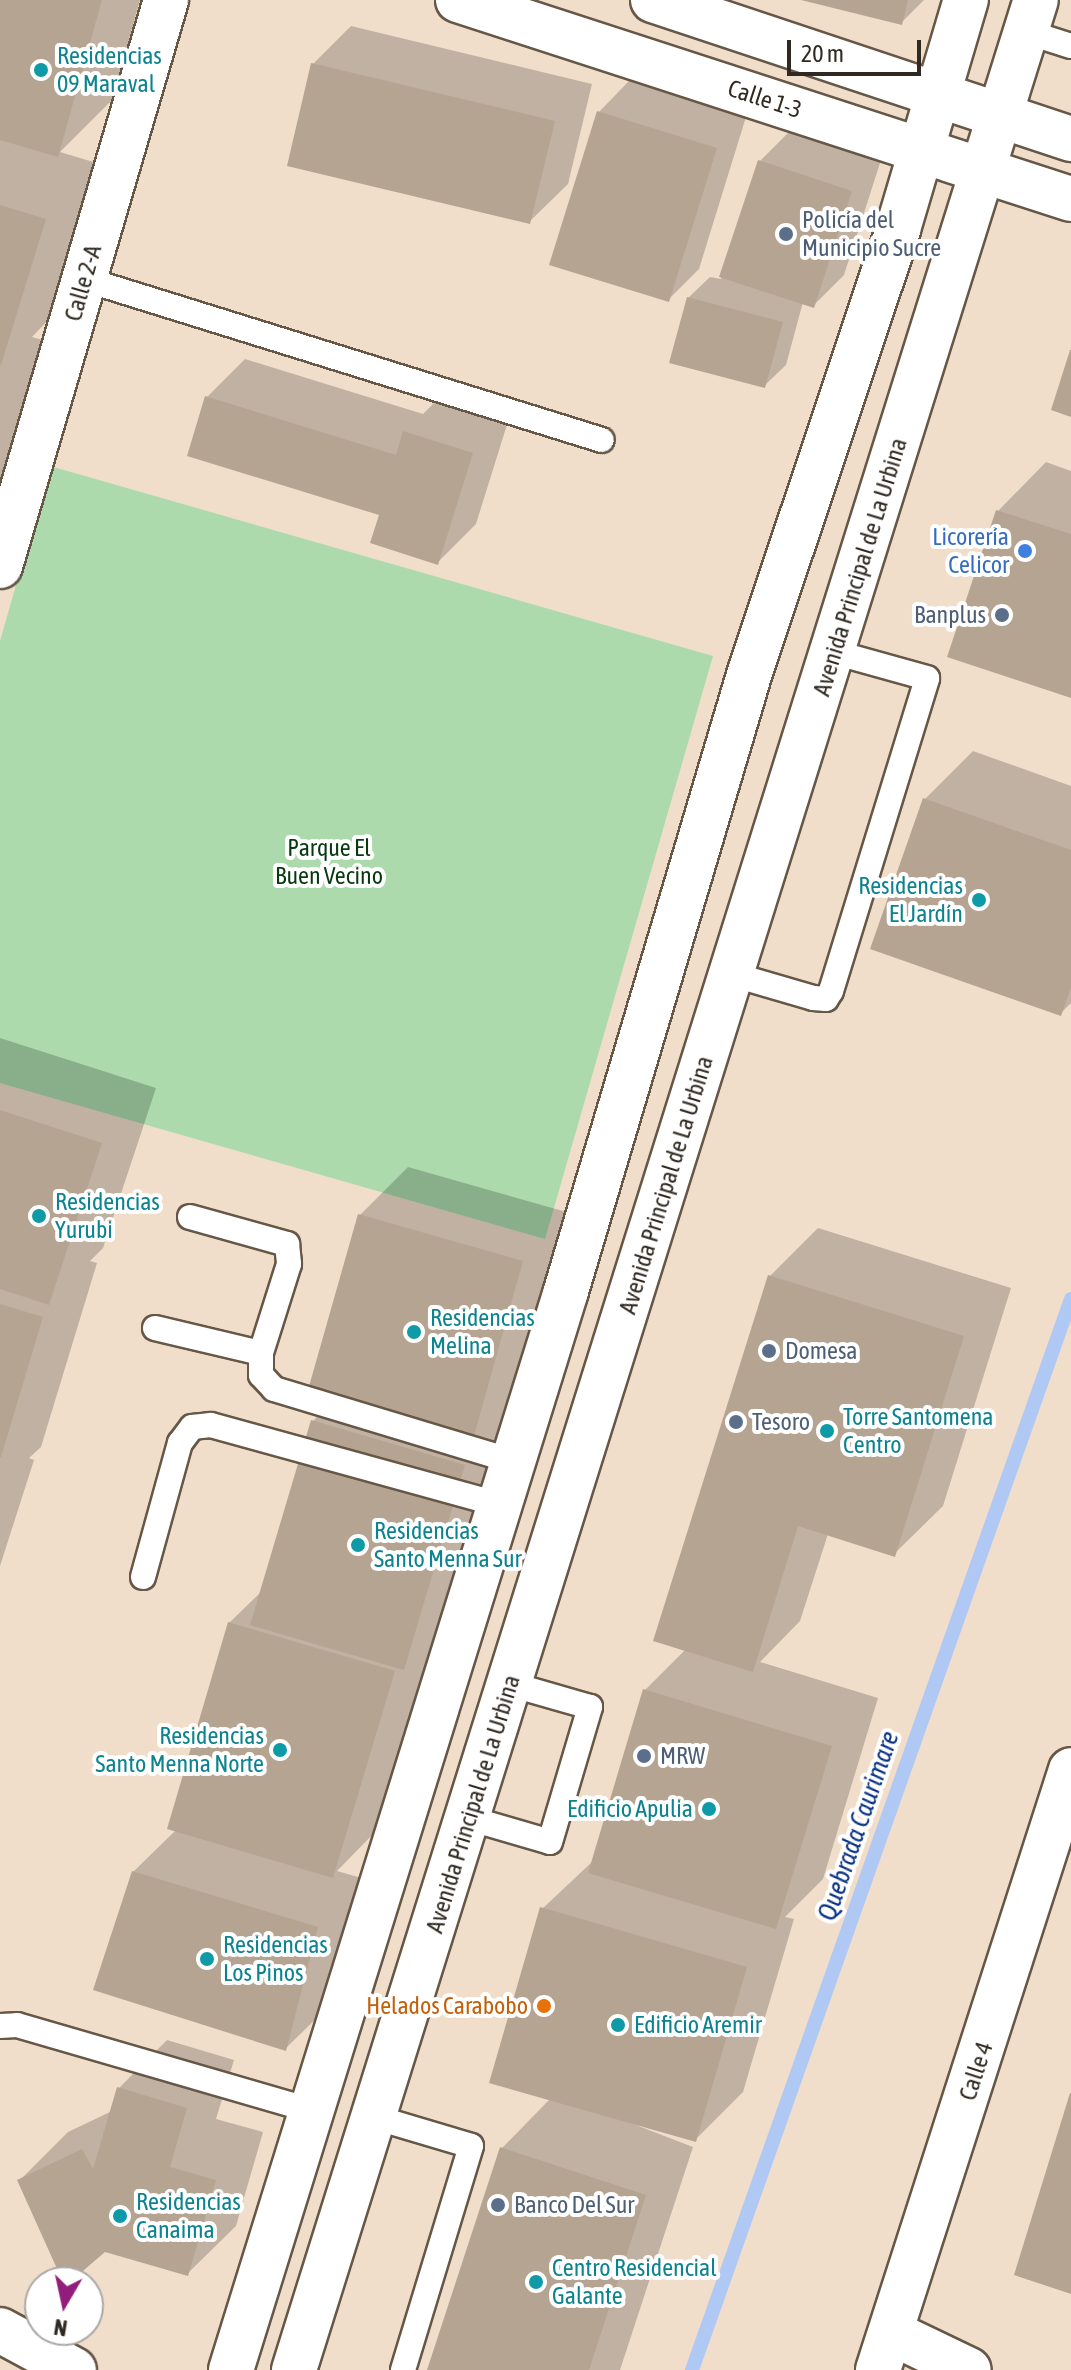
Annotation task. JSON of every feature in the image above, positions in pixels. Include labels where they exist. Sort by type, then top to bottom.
[{"type":"main road","name":"Calle 2-A","points":[[0,566],[166,0]]},
{"type":"main road","name":"Calle 1-3","points":[[458,0],[1071,199]]},
{"type":"main road","points":[[653,0],[1071,139]]},
{"type":"main road","points":[[231,2370],[512,1461],[749,675],[921,150],[966,0]]},
{"type":"main road","name":"Avenida Principal de La Urbina","points":[[294,2370],[1032,16]]},
{"type":"main road","name":"Calle 4","points":[[885,2352],[1071,1770]]},
{"type":"main road","points":[[0,2330],[74,2370]]},
{"type":"main road","points":[[885,2352],[969,2370]]},
{"type":"lane","points":[[1032,16],[1071,46]]},
{"type":"lane","points":[[84,279],[602,440]]},
{"type":"lane","points":[[731,974],[813,998],[826,999],[831,991],[927,678],[833,652]]},
{"type":"lane","points":[[190,1217],[287,1244],[289,1264],[261,1353],[261,1375],[274,1389],[512,1461]]},
{"type":"lane","points":[[155,1328],[261,1353]]},
{"type":"lane","points":[[143,1577],[180,1443],[192,1427],[211,1425],[497,1504]]},
{"type":"lane","points":[[468,1818],[550,1842],[590,1707],[510,1684]]},
{"type":"lane","points":[[0,2026],[17,2025],[310,2110]]},
{"type":"lane","points":[[374,2117],[471,2146],[403,2370]]},
{"type":"green space","name":"Parque El Buen Vecino","points":[[50,466],[713,656],[545,1239],[0,1083],[0,641]]},
{"type":"building","name":"Residencias 09 Maraval","points":[[0,0],[102,0],[58,157],[0,140]]},
{"type":"building","points":[[801,0],[908,0],[902,25]]},
{"type":"building","points":[[311,63],[555,121],[530,224],[287,166]]},
{"type":"building","points":[[597,111],[717,148],[669,302],[549,265]]},
{"type":"building","name":"Policía del Municipio Sucre","points":[[758,160],[852,191],[814,308],[719,277]]},
{"type":"building","points":[[0,205],[46,219],[1,365],[0,365]]},
{"type":"building","points":[[687,297],[783,322],[765,388],[669,363]]},
{"type":"building","points":[[1071,350],[1071,417],[1051,410]]},
{"type":"building","points":[[205,396],[396,455],[403,431],[473,453],[438,565],[370,543],[379,515],[187,456]]},
{"type":"building","points":[[996,510],[1071,534],[1071,698],[947,657]]},
{"type":"building","name":"Residencias El Jardín","points":[[923,798],[1071,850],[1071,987],[1061,1016],[870,949]]},
{"type":"building","name":"Residencias Yurubi","points":[[0,1110],[102,1143],[49,1305],[0,1289]]},
{"type":"building","name":"Residencias Melina","points":[[358,1214],[523,1261],[470,1450],[304,1404]]},
{"type":"building","name":"Torre Santomena Centro","points":[[768,1275],[964,1336],[895,1557],[798,1526],[753,1672],[653,1641]]},
{"type":"building","points":[[0,1304],[43,1317],[1,1457],[0,1457]]},
{"type":"building","name":"Residencias Santo Menna Sur","points":[[311,1420],[465,1465],[404,1670],[250,1625]]},
{"type":"building","name":"Residencias Santo Menna Norte","points":[[228,1622],[395,1671],[333,1878],[167,1829]]},
{"type":"building","name":"Edificio Apulia","points":[[643,1689],[832,1746],[776,1929],[588,1873]]},
{"type":"building","name":"Residencias Los Pinos","points":[[132,1871],[318,1927],[286,2051],[93,1990]]},
{"type":"building","name":"Edificio Aremir","points":[[540,1907],[747,1967],[696,2142],[489,2083]]},
{"type":"building","name":"Residencias Canaima","points":[[117,2087],[187,2108],[170,2167],[216,2180],[188,2276],[105,2252],[89,2266],[56,2266],[17,2180],[82,2149],[93,2169]]},
{"type":"building","points":[[1071,2093],[1071,2294],[1014,2275]]},
{"type":"building","name":"Centro Residencial Galante","points":[[500,2147],[646,2195],[589,2370],[427,2370]]},
{"type":"waterway","name":"Quebrada Caurimare","points":[[692,2370],[1071,1299]]},
{"type":"place","name":"Residencias 09 Maraval","points":[[41,70]]},
{"type":"place","name":"Policía del Municipio Sucre","points":[[786,234]]},
{"type":"place","name":"Licorería Celicor","points":[[1025,551]]},
{"type":"place","name":"Banplus","points":[[1002,615]]},
{"type":"place","name":"Residencias El Jardín","points":[[979,900]]},
{"type":"place","name":"Residencias Yurubi","points":[[39,1216]]},
{"type":"place","name":"Residencias Melina","points":[[414,1332]]},
{"type":"place","name":"Domesa","points":[[769,1351]]},
{"type":"place","name":"Tesoro","points":[[736,1422]]},
{"type":"place","name":"Torre Santomena Centro","points":[[827,1431]]},
{"type":"place","name":"Residencias Santo Menna Sur","points":[[358,1545]]},
{"type":"place","name":"Residencias Santo Menna Norte","points":[[280,1750]]},
{"type":"place","name":"MRW","points":[[644,1756]]},
{"type":"place","name":"Edificio Apulia","points":[[709,1809]]},
{"type":"place","name":"Residencias Los Pinos","points":[[207,1959]]},
{"type":"place","name":"Helados Carabobo","points":[[544,2006]]},
{"type":"place","name":"Edificio Aremir","points":[[618,2025]]},
{"type":"place","name":"Banco Del Sur","points":[[498,2205]]},
{"type":"place","name":"Residencias Canaima","points":[[120,2216]]},
{"type":"place","name":"Centro Residencial Galante","points":[[536,2282]]}]
